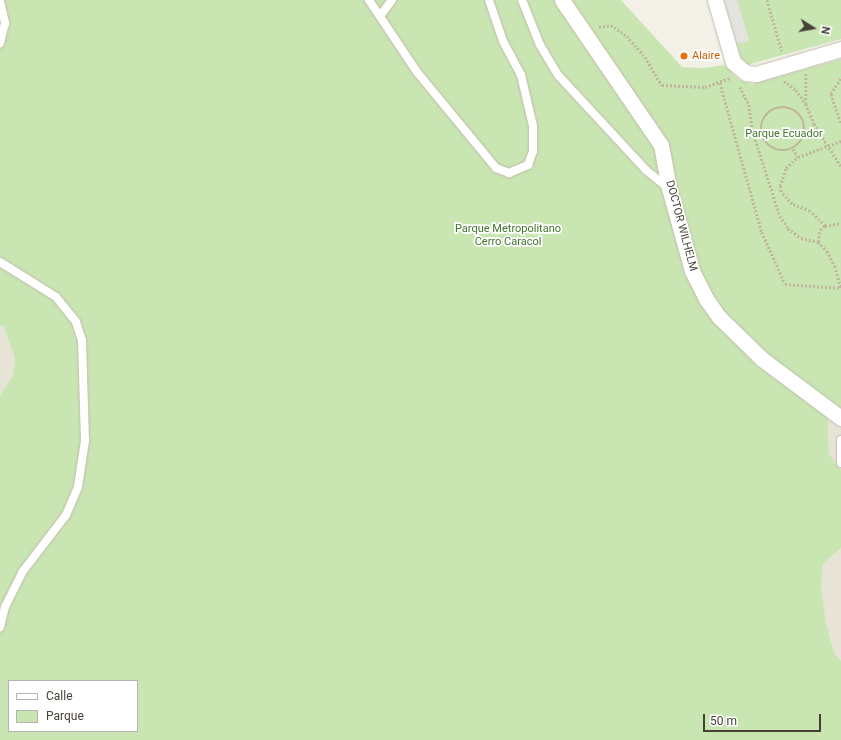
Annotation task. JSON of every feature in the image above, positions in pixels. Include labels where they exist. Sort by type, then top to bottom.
[{"type":"street","name":"DOCTOR WILHELM","points":[[562,0],[653,130],[665,156],[669,188],[692,271],[719,317],[762,359],[841,418]]},
{"type":"street","points":[[715,0],[737,68],[749,74],[770,70],[841,49]]},
{"type":"lane","points":[[369,0],[417,72],[496,168],[509,173],[528,165],[533,151],[532,126],[521,75],[503,41],[489,0]]},
{"type":"lane","points":[[380,16],[392,0]]},
{"type":"lane","points":[[522,0],[540,45],[558,75],[646,170],[669,188]]},
{"type":"lane","points":[[0,1],[5,23],[0,43]]},
{"type":"lane","points":[[0,262],[56,296],[76,322],[82,340],[85,441],[78,487],[66,515],[23,571],[6,607],[0,627]]},
{"type":"lane","points":[[841,440],[841,463]]},
{"type":"path","points":[[767,0],[782,52]]},
{"type":"path","points":[[583,31],[611,25],[627,36],[645,57],[662,85],[705,87],[720,83],[732,77],[743,90],[780,216],[788,228],[801,238],[818,242],[835,266],[841,288],[785,284],[762,232],[720,83]]},
{"type":"path","points":[[806,104],[807,59]]},
{"type":"path","points":[[770,70],[796,90],[806,104],[827,146],[841,166]]},
{"type":"path","points":[[841,79],[832,94],[841,123]]},
{"type":"path","points":[[787,107],[799,114],[803,119],[806,126],[803,140],[793,149],[786,151],[773,149],[764,139],[762,126],[768,114],[773,110],[787,107]]},
{"type":"path","points":[[826,226],[810,211],[792,204],[781,192],[780,186],[786,168],[798,157],[841,141]]},
{"type":"path","points":[[793,149],[798,157]]},
{"type":"path","points":[[818,242],[820,230],[826,226],[841,223]]},
{"type":"shaded area","points":[[724,0],[737,0],[749,40],[738,44],[737,47]]},
{"type":"shaded area","points":[[0,325],[4,327],[15,359],[13,375],[0,395]]},
{"type":"shaded area","points":[[841,409],[841,470],[829,454],[828,419]]},
{"type":"shaded area","points":[[841,548],[841,661],[834,653],[826,623],[821,587],[823,564]]},
{"type":"green space","name":"Parque Metropolitano Cerro Caracol","points":[[0,0],[621,0],[682,67],[704,68],[725,65],[739,80],[752,84],[841,59],[841,409],[828,419],[828,436],[829,454],[841,470],[841,548],[823,564],[821,587],[826,623],[834,653],[841,661],[841,740],[0,740],[0,395],[13,375],[15,359],[4,327],[0,325]]},
{"type":"green space","points":[[724,0],[841,0],[841,39],[747,65],[741,58]]},
{"type":"place","name":"Alaire","points":[[684,56]]},
{"type":"park label","name":"Parque Ecuador","points":[[784,134]]}]
